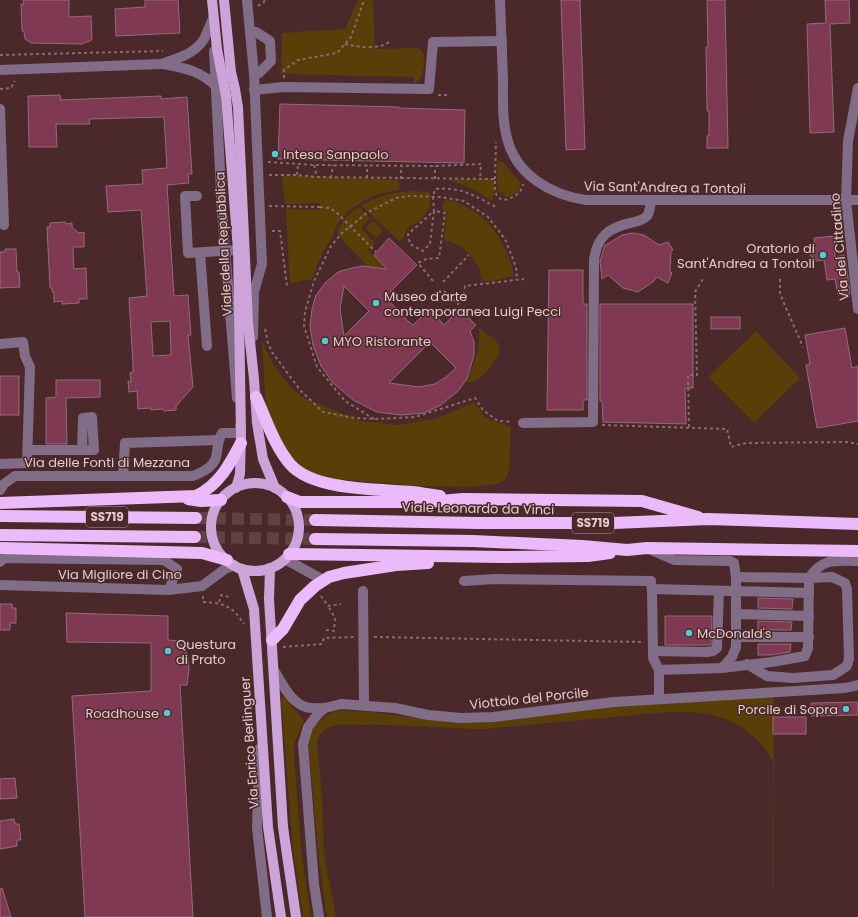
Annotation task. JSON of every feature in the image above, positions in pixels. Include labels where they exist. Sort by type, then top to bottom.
[{"type":"highway","points":[[256,397],[279,447],[291,464],[306,476],[338,486],[414,492],[460,499]]},
{"type":"highway","points":[[0,502],[196,496],[213,485],[228,466],[241,438]]},
{"type":"highway","points":[[176,497],[201,501],[221,500]]},
{"type":"highway","points":[[287,497],[300,502],[428,502],[460,499],[642,501],[708,520]]},
{"type":"highway","name":"SS719","points":[[0,516],[196,518]]},
{"type":"highway","name":"Viale Leonardo da Vinci","points":[[314,520],[478,523],[614,523],[708,520],[858,524]]},
{"type":"highway","name":"SS719","points":[[0,535],[195,537]]},
{"type":"highway","name":"SS719","points":[[315,539],[473,541],[582,546],[627,550],[647,548],[858,551]]},
{"type":"highway","points":[[0,548],[202,553],[234,565]]},
{"type":"highway","points":[[287,557],[588,556],[627,550]]},
{"type":"highway","points":[[272,644],[300,600],[323,580],[336,574],[396,565],[503,557]]},
{"type":"main road","name":"Viale della Repubblica","points":[[212,0],[217,50],[226,96],[238,250],[241,438],[240,474],[236,488]]},
{"type":"main road","name":"Viale della Repubblica","points":[[224,0],[231,72],[238,107],[248,323],[261,450],[264,463],[275,488]]},
{"type":"main road","points":[[252,483],[260,483],[275,488],[287,497],[297,512],[299,529],[296,542],[287,557],[270,568],[261,571],[250,571],[234,565],[220,552],[215,543],[211,528],[214,514],[221,500],[236,488],[252,483]]},
{"type":"main road","name":"Via Enrico Berlinguer","points":[[234,565],[254,609],[268,827],[281,917]]},
{"type":"main road","points":[[270,568],[269,599],[283,827],[296,917]]},
{"type":"street","name":"Viale della Repubblica","points":[[247,0],[254,74],[262,264],[254,292],[254,379]]},
{"type":"street","name":"Via Sant'Andrea a Tontoli","points":[[500,0],[506,136],[519,164],[536,181],[549,189],[571,198],[586,200],[858,200]]},
{"type":"street","points":[[161,64],[184,56],[199,45],[213,19]]},
{"type":"street","points":[[123,476],[125,443],[218,440],[222,433],[241,438],[234,374],[225,250],[215,85],[213,19]]},
{"type":"street","points":[[251,32],[256,32],[270,41],[271,61],[259,73],[254,74]]},
{"type":"street","points":[[254,90],[283,87],[429,89],[432,42],[502,41]]},
{"type":"street","points":[[0,70],[161,64],[187,68],[197,72],[215,85],[226,96]]},
{"type":"street","name":"Via del Cittadino","points":[[858,88],[853,108],[848,141],[846,200],[858,309]]},
{"type":"street","points":[[0,109],[4,225]]},
{"type":"street","points":[[197,196],[185,196],[188,254],[238,250]]},
{"type":"street","points":[[523,423],[593,422],[594,260],[596,247],[602,237],[611,229],[645,218],[649,211],[651,201]]},
{"type":"street","points":[[200,252],[207,346]]},
{"type":"street","points":[[0,344],[22,342],[25,356],[30,367],[27,463],[0,464]]},
{"type":"street","name":"Via delle Fonti di Mezzana","points":[[0,490],[4,484],[15,476],[193,476],[207,470],[212,465],[216,459],[218,440]]},
{"type":"street","points":[[28,450],[82,450]]},
{"type":"street","points":[[647,548],[674,560],[730,561],[734,563],[736,578],[736,647],[732,657],[722,668]]},
{"type":"street","points":[[287,557],[323,580]]},
{"type":"street","points":[[0,562],[4,558],[164,560],[177,569],[168,590]]},
{"type":"street","points":[[659,670],[722,668],[805,656],[809,637],[809,578],[820,564],[827,562],[858,561]]},
{"type":"street","name":"Via Migliore di Cino","points":[[1,582],[168,590],[202,586],[225,569],[234,565]]},
{"type":"street","points":[[736,578],[832,577],[845,583],[847,589],[849,659],[847,666],[834,675],[793,678],[767,676],[747,664]]},
{"type":"street","points":[[464,581],[494,579],[651,581],[653,658],[659,670],[659,698]]},
{"type":"street","points":[[652,589],[809,593]]},
{"type":"street","points":[[653,647],[707,652],[716,650],[718,639],[719,590]]},
{"type":"street","points":[[362,591],[364,705]]},
{"type":"street","points":[[736,614],[809,616]]},
{"type":"street","points":[[736,637],[809,637]]},
{"type":"street","name":"Viottolo del Porcile","points":[[274,670],[287,692],[297,702],[308,707],[325,708],[341,704],[364,705],[394,708],[428,715],[467,718],[493,717],[556,710],[588,704],[659,698],[845,688],[858,685]]},
{"type":"street","points":[[319,917],[314,884],[303,744],[308,727],[312,720],[325,708]]},
{"type":"street","points":[[261,723],[256,812],[267,917]]},
{"type":"path","points":[[283,87],[284,70],[298,60],[338,53],[352,37],[364,0]]},
{"type":"path","points":[[345,44],[359,48],[385,46],[389,42]]},
{"type":"path","points":[[0,55],[163,51]]},
{"type":"path","points":[[433,94],[449,95]]},
{"type":"path","points":[[499,144],[496,137],[495,193],[503,200],[510,199],[519,192],[523,185],[521,180]]},
{"type":"path","points":[[263,161],[314,165],[435,166],[481,164],[480,180]]},
{"type":"path","points":[[297,175],[298,164]]},
{"type":"path","points":[[314,165],[317,178]]},
{"type":"path","points":[[331,178],[333,165]]},
{"type":"path","points":[[367,165],[367,178]]},
{"type":"path","points":[[401,166],[401,178]]},
{"type":"path","points":[[435,166],[435,179]]},
{"type":"path","points":[[266,175],[297,175],[317,178],[495,179]]},
{"type":"path","points":[[434,211],[408,234],[410,244],[423,251],[430,244],[434,211],[433,197],[435,189],[450,188],[468,192],[496,207]]},
{"type":"path","points":[[375,419],[345,401],[317,367],[304,326],[307,306],[317,275],[331,246],[342,234],[356,221],[377,207],[396,198],[410,196],[441,197],[464,201],[488,217],[505,239],[516,267],[517,280]]},
{"type":"path","points":[[283,206],[329,208],[336,212],[376,252]]},
{"type":"path","points":[[433,281],[418,262],[426,259],[438,258],[445,213],[434,211]]},
{"type":"path","points":[[272,231],[280,231],[287,286]]},
{"type":"path","points":[[443,282],[469,255]]},
{"type":"path","points":[[444,291],[458,304],[463,297],[465,286],[524,279]]},
{"type":"path","points":[[689,427],[688,375],[697,374],[696,292],[703,279]]},
{"type":"path","points":[[780,279],[780,294],[803,347]]},
{"type":"path","points":[[265,329],[268,343],[272,352],[300,390],[323,412],[355,418],[375,419],[415,417],[474,398],[483,410],[498,421],[523,423]]},
{"type":"path","points":[[593,422],[604,425],[726,429],[731,447],[746,443],[847,442],[858,444]]},
{"type":"path","points":[[218,603],[221,595],[229,597]]},
{"type":"path","points":[[203,602],[218,603],[228,606],[236,613],[245,626]]},
{"type":"path","points":[[326,630],[334,631],[334,618],[328,606]]},
{"type":"path","points":[[272,644],[322,644],[324,638],[363,636],[653,647]]},
{"type":"shaded area","points":[[358,0],[373,0],[375,49],[416,48],[420,49],[424,54],[423,71],[418,81],[414,83],[414,77],[281,74],[282,33],[345,29]]},
{"type":"shaded area","points":[[498,161],[503,162],[521,184],[517,191],[511,196],[506,197],[497,190]]},
{"type":"shaded area","points":[[282,175],[398,180],[400,189],[372,196],[348,211],[337,224],[332,239],[324,250],[311,280],[304,280],[290,284],[286,209],[320,210],[320,203],[285,204]]},
{"type":"shaded area","points":[[448,179],[495,179],[493,202],[475,190]]},
{"type":"shaded area","points":[[411,191],[430,192],[429,206],[426,214],[408,228],[400,242],[362,206],[385,195]]},
{"type":"shaded area","points":[[445,199],[459,203],[471,209],[482,217],[491,227],[499,237],[505,249],[514,276],[492,281],[482,281],[478,266],[470,254],[452,242],[444,240],[447,213],[442,209]]},
{"type":"shaded area","points":[[359,207],[370,218],[361,228],[375,243],[368,250],[384,266],[375,274],[338,236],[337,232],[346,218]]},
{"type":"shaded area","points":[[373,221],[383,231],[376,238],[365,228]]},
{"type":"shaded area","points":[[479,327],[498,343],[498,355],[496,360],[484,374],[472,382],[467,382],[479,347]]},
{"type":"shaded area","points":[[756,331],[800,378],[754,423],[708,377]]},
{"type":"shaded area","points":[[262,341],[272,363],[292,389],[304,398],[361,421],[398,425],[438,418],[474,402],[486,418],[511,427],[509,471],[504,481],[497,484],[467,487],[420,486],[325,478],[298,466],[280,443],[266,411]]},
{"type":"shaded area","points":[[774,696],[774,891],[772,890],[773,759],[771,759],[762,744],[756,738],[739,726],[720,717],[690,712],[667,712],[484,729],[392,725],[339,725],[332,726],[324,730],[317,742],[322,797],[324,853],[336,917],[327,917],[319,861],[308,741],[315,726],[327,715],[337,711],[361,711],[426,718],[640,703]]},
{"type":"shaded area","points":[[281,698],[286,698],[304,721],[294,743],[294,756],[301,849],[311,917],[303,917],[293,849]]},
{"type":"building","points":[[23,0],[69,0],[69,17],[91,16],[92,40],[82,44],[31,43],[25,39],[24,31],[22,31],[21,4],[24,4]]},
{"type":"building","points":[[145,0],[178,0],[180,33],[116,36],[115,9],[145,7]]},
{"type":"building","points":[[561,0],[580,0],[585,149],[566,150]]},
{"type":"building","points":[[707,0],[725,0],[728,148],[707,148],[707,136],[709,136],[709,111],[707,111]]},
{"type":"building","points":[[825,0],[849,0],[850,23],[830,24],[834,132],[810,133],[807,24],[826,23]]},
{"type":"building","points":[[60,95],[61,100],[161,96],[161,99],[187,97],[192,174],[188,174],[189,183],[167,185],[174,296],[188,295],[191,335],[188,335],[193,387],[176,406],[176,410],[151,410],[151,408],[138,409],[137,391],[129,392],[128,381],[131,382],[130,373],[133,372],[133,364],[129,298],[147,296],[141,210],[108,212],[106,186],[143,184],[142,170],[167,168],[164,117],[89,119],[90,124],[56,124],[57,147],[29,147],[28,96]],"holes":[[[170,321],[171,355],[153,356],[151,322]]]},
{"type":"building","points":[[280,104],[465,110],[464,163],[278,159]]},
{"type":"building","points":[[65,222],[66,224],[72,223],[72,227],[79,233],[84,232],[84,247],[73,247],[74,269],[86,268],[87,299],[79,299],[79,303],[62,304],[62,301],[54,302],[54,292],[52,292],[52,288],[50,288],[47,227],[50,227],[50,223]]},
{"type":"building","points":[[632,233],[644,235],[659,245],[668,242],[673,250],[671,251],[670,272],[672,273],[668,283],[657,277],[653,282],[638,292],[623,288],[608,275],[602,279],[600,261],[605,245],[622,235]]},
{"type":"building","points":[[834,236],[835,257],[845,255],[850,294],[838,295],[835,279],[827,280],[824,260],[816,261],[810,255],[815,249],[814,238]]},
{"type":"building","points":[[389,238],[417,265],[385,297],[413,325],[430,309],[444,325],[460,309],[476,325],[470,331],[474,342],[474,355],[467,379],[458,391],[441,405],[424,413],[401,415],[377,412],[353,400],[333,383],[321,366],[313,345],[310,326],[312,309],[316,295],[325,283],[338,272],[363,266],[387,269],[374,255]],"holes":[[[344,286],[369,311],[344,336],[340,309]],[[430,342],[456,368],[435,384],[419,387],[389,383]]]},
{"type":"building","points":[[5,249],[16,249],[17,272],[19,272],[20,287],[0,288],[0,252],[5,252]]},
{"type":"building","points":[[549,270],[583,270],[583,304],[587,304],[587,400],[583,400],[583,410],[547,410]]},
{"type":"building","points":[[600,304],[693,304],[693,388],[685,388],[686,424],[603,422],[602,401],[600,401]]},
{"type":"building","points":[[711,317],[740,317],[740,329],[711,329]]},
{"type":"building","points":[[845,328],[852,368],[858,366],[858,421],[817,428],[806,365],[810,364],[805,335]]},
{"type":"building","points":[[0,376],[19,376],[19,415],[0,415]]},
{"type":"building","points":[[56,380],[100,380],[100,397],[66,398],[67,444],[46,444],[46,398],[56,397]]},
{"type":"building","points":[[758,598],[793,599],[792,609],[758,608]]},
{"type":"building","points":[[0,604],[12,604],[12,608],[16,608],[16,623],[10,623],[10,630],[0,630]]},
{"type":"building","points":[[66,613],[168,616],[168,640],[179,641],[179,645],[184,645],[188,658],[189,670],[187,685],[180,685],[193,917],[85,917],[72,696],[151,691],[151,643],[67,642]]},
{"type":"building","name":"McDonald's","points":[[665,616],[712,616],[711,645],[665,645]]},
{"type":"building","points":[[758,621],[792,622],[791,630],[758,630]]},
{"type":"building","points":[[758,644],[791,644],[790,652],[772,655],[758,655]]},
{"type":"building","points":[[858,702],[858,715],[811,716],[811,703]]},
{"type":"building","points":[[773,717],[806,717],[806,734],[773,734]]},
{"type":"building","points":[[15,778],[17,798],[0,799],[0,779]]},
{"type":"building","points":[[14,819],[15,824],[19,824],[21,840],[17,840],[17,846],[0,849],[0,821]]},
{"type":"building","points":[[2,888],[11,917],[0,917],[0,889]]},
{"type":"tunnel","points":[[196,518],[315,520]]},
{"type":"tunnel","points":[[195,537],[315,539]]},
{"type":"place","name":"Intesa Sanpaolo","points":[[275,154]]},
{"type":"place","name":"Oratorio di Sant'Andrea a Tontoli","points":[[823,255]]},
{"type":"place","name":"Museo d'arte contemporanea Luigi Pecci","points":[[376,303]]},
{"type":"place","name":"MYO Ristorante","points":[[325,341]]},
{"type":"place","name":"McDonald's","points":[[689,633]]},
{"type":"place","name":"Questura di Prato","points":[[168,651]]},
{"type":"place","name":"Porcile di Sopra","points":[[846,709]]},
{"type":"place","name":"Roadhouse","points":[[167,713]]}]
